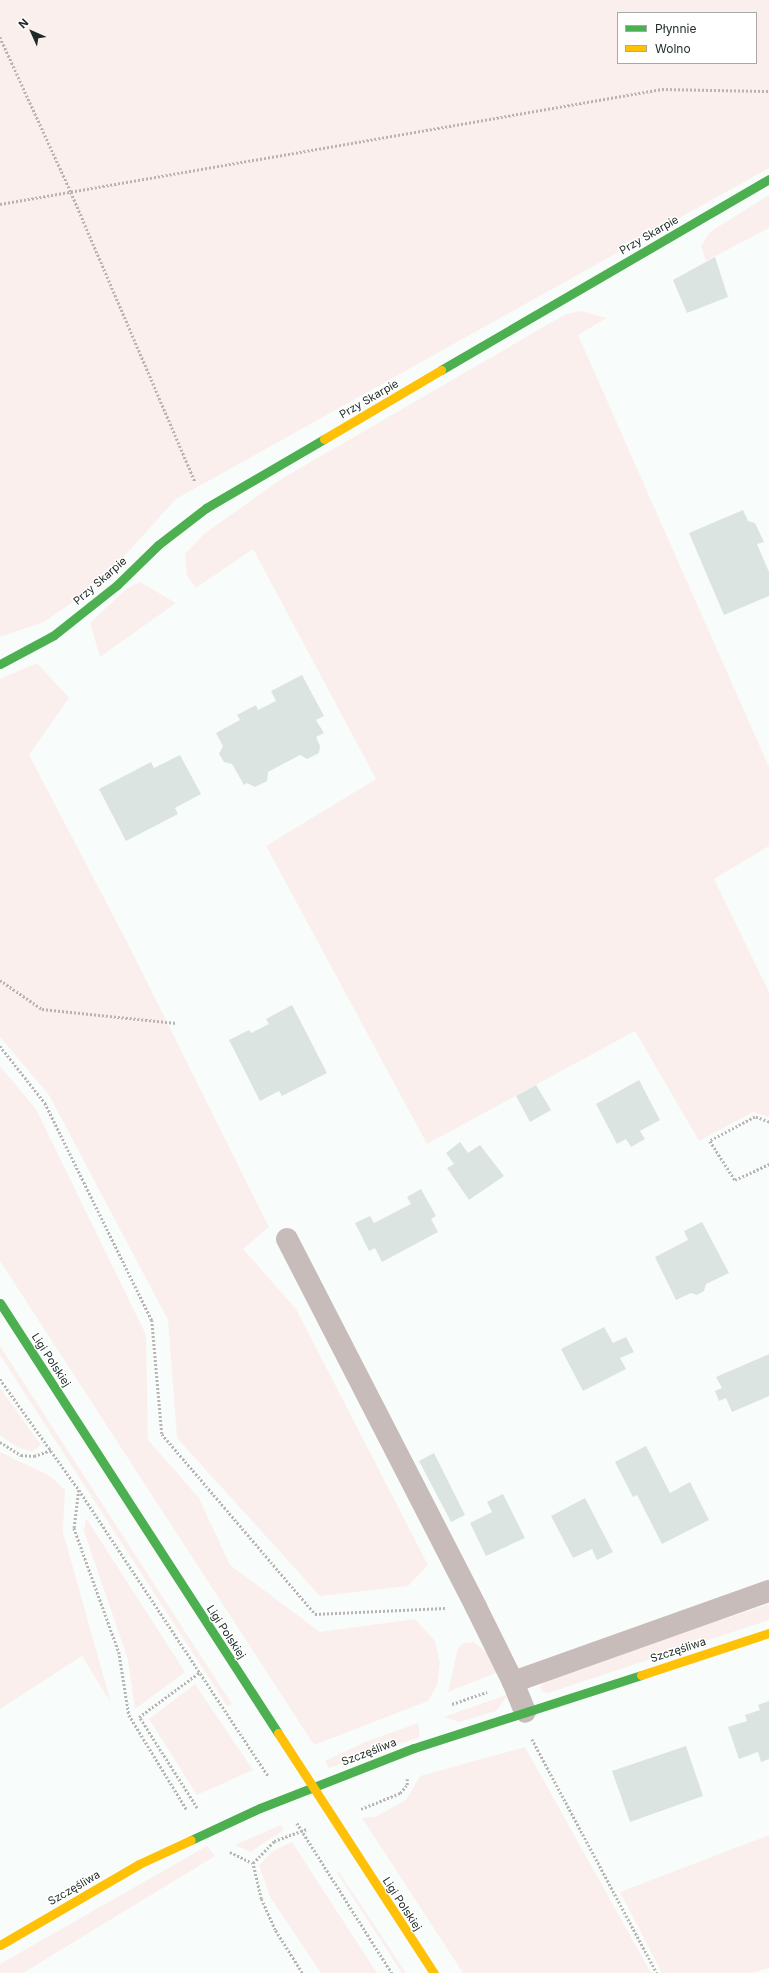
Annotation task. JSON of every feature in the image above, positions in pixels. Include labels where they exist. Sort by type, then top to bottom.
[{"type":"street","name":"Przy Skarpie","points":[[0,664],[54,635],[117,585],[158,545],[206,508],[769,179]]},
{"type":"street","points":[[287,1239],[476,1607],[513,1682],[525,1712]]},
{"type":"street","name":"Ligi Polskiej","points":[[0,1303],[250,1693],[434,1973]]},
{"type":"street","points":[[513,1682],[769,1591]]},
{"type":"street","name":"Szczęśliwa","points":[[0,1945],[139,1864],[209,1830],[414,1748],[769,1633]]},
{"type":"path","points":[[0,38],[71,192],[206,508]]},
{"type":"path","points":[[0,204],[662,89],[769,91]]},
{"type":"path","points":[[0,980],[42,1009],[176,1023]]},
{"type":"path","points":[[0,1046],[45,1103],[152,1320],[162,1434],[314,1614],[476,1607]]},
{"type":"path","points":[[769,1122],[755,1117],[710,1141],[735,1180],[769,1164]]},
{"type":"path","points":[[0,1379],[79,1490],[224,1708]]},
{"type":"path","points":[[0,1442],[21,1455],[34,1456],[51,1450]]},
{"type":"path","points":[[79,1490],[74,1528],[119,1652],[128,1715],[187,1810]]},
{"type":"path","points":[[200,1672],[139,1717],[209,1830],[217,1846],[253,1863]]},
{"type":"path","points":[[530,1736],[657,1973]]},
{"type":"path","points":[[400,1778],[407,1776]]},
{"type":"path","points":[[354,1812],[390,1798]]},
{"type":"path","points":[[253,1863],[274,1841],[310,1828]]},
{"type":"path","points":[[253,1863],[261,1899],[275,1930],[302,1973]]},
{"type":"path","points":[[335,1882],[392,1973]]},
{"type":"shaded area","points":[[0,0],[769,0],[769,168],[176,499],[119,562],[83,595],[44,622],[0,637]]},
{"type":"shaded area","points":[[769,195],[769,228],[706,261],[701,246],[710,232]]},
{"type":"shaded area","points":[[581,311],[607,318],[578,335],[769,767],[769,846],[714,879],[769,992],[769,1117],[753,1112],[699,1141],[635,1031],[427,1144],[266,846],[376,779],[253,549],[196,588],[187,576],[185,554],[205,533],[283,478],[566,314]]},
{"type":"shaded area","points":[[140,582],[176,603],[100,657],[90,623],[126,589]]},
{"type":"shaded area","points":[[37,663],[69,698],[29,755],[127,942],[269,1227],[243,1249],[296,1309],[428,1565],[408,1586],[320,1596],[177,1438],[168,1320],[49,1095],[0,1037],[0,679]]},
{"type":"shaded area","points":[[0,1066],[36,1109],[146,1335],[148,1440],[199,1498],[230,1565],[320,1632],[415,1619],[435,1641],[440,1663],[437,1685],[428,1701],[314,1745],[0,1261]]},
{"type":"shaded area","points":[[0,1346],[232,1704],[227,1706],[0,1355]]},
{"type":"shaded area","points":[[0,1388],[41,1445],[32,1452],[17,1447],[0,1435]]},
{"type":"shaded area","points":[[0,1452],[50,1476],[65,1490],[63,1532],[111,1703],[82,1656],[0,1709]]},
{"type":"shaded area","points":[[86,1518],[185,1672],[135,1709],[128,1660],[84,1531]]},
{"type":"shaded area","points":[[769,1604],[769,1620],[548,1693],[543,1692],[540,1687],[549,1676]]},
{"type":"shaded area","points":[[474,1642],[490,1655],[498,1672],[448,1692],[458,1648],[463,1643]]},
{"type":"shaded area","points":[[195,1684],[253,1770],[197,1795],[149,1719]]},
{"type":"shaded area","points":[[509,1694],[496,1711],[459,1722],[444,1717]]},
{"type":"shaded area","points":[[418,1723],[420,1737],[329,1768],[325,1761],[365,1742]]},
{"type":"shaded area","points":[[525,1747],[651,1973],[463,1973],[362,1818],[375,1817],[406,1800],[420,1776]]},
{"type":"shaded area","points":[[281,1825],[284,1830],[250,1852],[235,1845]]},
{"type":"shaded area","points":[[769,1835],[769,1968],[752,1973],[662,1973],[620,1892]]},
{"type":"shaded area","points":[[292,1842],[377,1973],[321,1973],[270,1897],[259,1865],[273,1851]]},
{"type":"shaded area","points":[[207,1846],[215,1856],[23,1973],[0,1973],[0,1964]]},
{"type":"shaded area","points":[[339,1872],[406,1973],[402,1973],[337,1873]]},
{"type":"building","points":[[715,257],[728,297],[687,313],[673,280]]},
{"type":"building","points":[[743,510],[748,521],[755,523],[764,542],[757,544],[769,572],[769,596],[724,615],[689,533]]},
{"type":"building","points":[[302,675],[324,716],[316,720],[324,733],[316,737],[320,746],[319,753],[307,759],[300,755],[268,772],[267,781],[255,787],[247,783],[244,785],[232,764],[224,762],[219,754],[223,746],[216,733],[240,720],[237,715],[256,705],[258,710],[276,701],[271,691]]},
{"type":"building","points":[[180,755],[201,794],[175,808],[178,814],[126,841],[99,789],[151,762],[154,768]]},
{"type":"building","points":[[292,1005],[327,1073],[282,1096],[279,1091],[260,1101],[229,1040],[249,1030],[251,1033],[269,1024],[266,1019]]},
{"type":"building","points":[[639,1080],[660,1120],[640,1131],[645,1139],[631,1147],[626,1139],[617,1144],[596,1104]]},
{"type":"building","points":[[536,1085],[551,1110],[530,1122],[516,1096]]},
{"type":"building","points":[[460,1142],[468,1153],[480,1145],[504,1176],[469,1200],[447,1168],[454,1164],[446,1153]]},
{"type":"building","points":[[421,1189],[436,1216],[431,1219],[438,1232],[382,1262],[375,1248],[369,1251],[355,1223],[370,1216],[374,1223],[411,1204],[407,1197]]},
{"type":"building","points":[[702,1222],[729,1273],[706,1284],[704,1291],[697,1295],[691,1293],[676,1300],[655,1257],[688,1240],[684,1231]]},
{"type":"building","points":[[604,1327],[613,1343],[626,1337],[634,1352],[620,1358],[626,1369],[583,1391],[561,1349]]},
{"type":"building","points":[[769,1354],[769,1396],[732,1412],[726,1398],[719,1401],[715,1391],[722,1388],[716,1377]]},
{"type":"building","points":[[646,1446],[670,1493],[690,1482],[709,1520],[662,1544],[637,1495],[633,1497],[615,1462]]},
{"type":"building","points":[[434,1453],[465,1515],[451,1522],[419,1461]]},
{"type":"building","points":[[503,1494],[525,1538],[486,1556],[470,1523],[492,1512],[487,1502]]},
{"type":"building","points":[[585,1498],[613,1552],[597,1560],[592,1549],[573,1558],[551,1516]]},
{"type":"building","points":[[769,1701],[769,1759],[761,1762],[758,1752],[739,1759],[728,1727],[747,1721],[745,1715],[760,1710],[758,1705]]},
{"type":"building","points":[[686,1746],[703,1796],[630,1822],[612,1771]]},
{"type":"traffic: fast","points":[[441,370],[769,179]]},
{"type":"traffic: fast","points":[[0,664],[54,635],[117,585],[158,545],[206,508],[324,439]]},
{"type":"traffic: fast","points":[[0,1303],[278,1733]]},
{"type":"traffic: fast","points":[[191,1840],[260,1808],[414,1748],[641,1675]]},
{"type":"traffic: slow","points":[[324,439],[441,370]]},
{"type":"traffic: slow","points":[[641,1675],[769,1633]]},
{"type":"traffic: slow","points":[[278,1733],[434,1973]]},
{"type":"traffic: slow","points":[[0,1945],[139,1864],[191,1840]]}]
